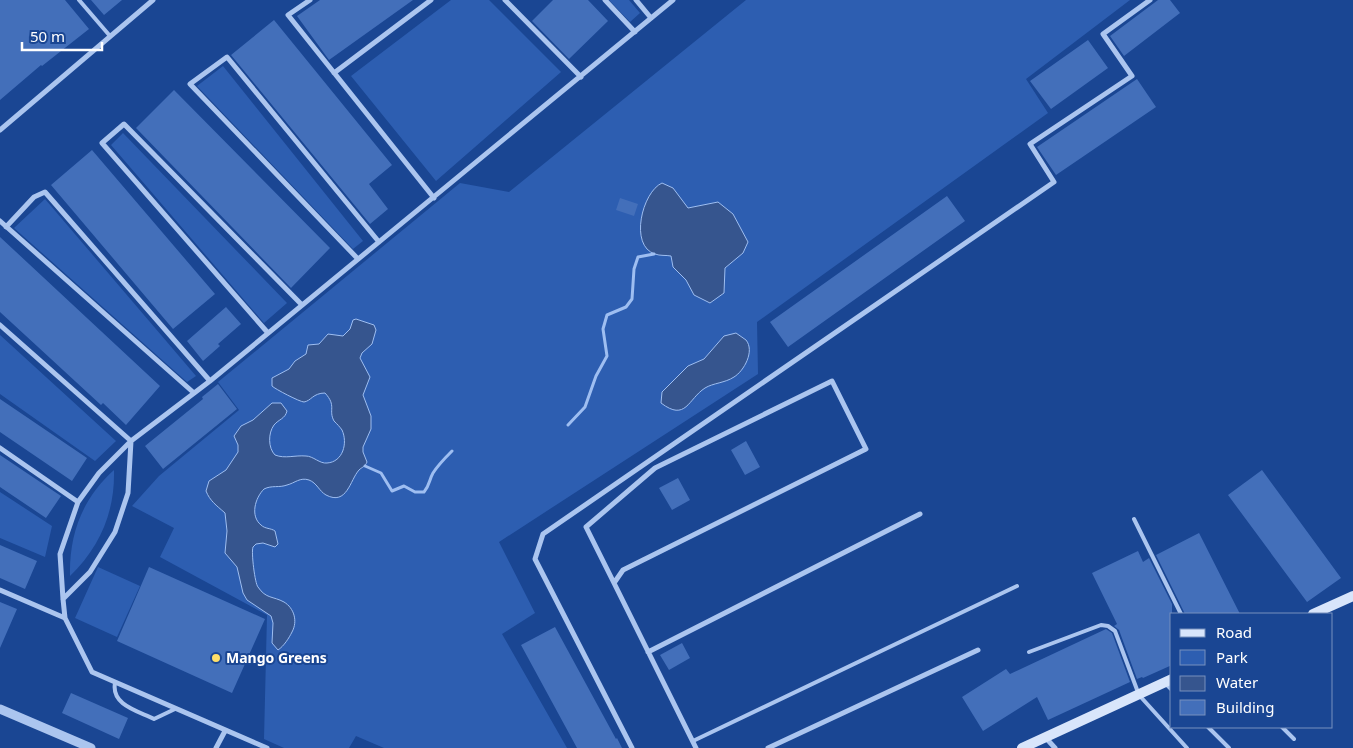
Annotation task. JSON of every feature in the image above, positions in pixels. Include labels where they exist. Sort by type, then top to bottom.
[{"type":"main road","points":[[1315,613],[1353,596]]},
{"type":"main road","points":[[1022,748],[1138,695],[1169,684]]},
{"type":"street","points":[[0,130],[153,0]]},
{"type":"street","points":[[310,0],[288,15],[434,198]]},
{"type":"street","points":[[334,73],[431,0]]},
{"type":"street","points":[[505,0],[580,77]]},
{"type":"street","points":[[604,0],[635,32]]},
{"type":"street","points":[[636,0],[651,18]]},
{"type":"street","points":[[267,748],[92,672],[65,618],[63,599],[60,554],[78,502],[99,473],[131,441],[210,381],[673,0]]},
{"type":"street","points":[[632,748],[535,560],[543,534],[1054,182],[1030,144],[1132,76],[1103,34],[1150,0]]},
{"type":"street","points":[[358,259],[190,84],[227,57],[379,242]]},
{"type":"street","points":[[268,333],[102,143],[124,124],[302,305]]},
{"type":"street","points":[[6,227],[34,197],[45,192],[210,381]]},
{"type":"street","points":[[0,221],[194,393]]},
{"type":"street","points":[[0,325],[131,441]]},
{"type":"street","points":[[614,582],[622,570],[866,450],[832,381],[655,468],[586,527],[696,748]]},
{"type":"street","points":[[63,599],[90,572],[115,532],[128,493],[131,441]]},
{"type":"street","points":[[0,448],[78,502]]},
{"type":"street","points":[[648,652],[920,514]]},
{"type":"street","points":[[0,590],[65,618]]},
{"type":"street","points":[[768,748],[978,650]]},
{"type":"street","points":[[0,708],[91,748]]},
{"type":"street","points":[[216,748],[225,731]]},
{"type":"street","points":[[1045,737],[1055,748]]},
{"type":"street","points":[[249,748],[252,742]]},
{"type":"lane","points":[[79,0],[110,36]]},
{"type":"lane","points":[[1134,520],[1180,613]]},
{"type":"lane","points":[[692,741],[1017,586]]},
{"type":"lane","points":[[1029,652],[1101,625],[1108,626],[1115,631],[1138,695],[1187,748]]},
{"type":"lane","points":[[116,683],[116,695],[121,702],[154,719],[175,709]]},
{"type":"lane","points":[[1209,728],[1229,748]]},
{"type":"lane","points":[[1283,728],[1294,739]]},
{"type":"green space","points":[[451,0],[489,0],[561,72],[436,181],[351,76]]},
{"type":"green space","points":[[609,0],[629,0],[640,13],[630,22]]},
{"type":"green space","points":[[746,0],[1130,0],[1026,79],[1048,113],[757,322],[758,374],[499,542],[535,613],[502,634],[567,748],[384,748],[356,736],[349,748],[284,748],[264,739],[267,615],[160,557],[174,528],[132,506],[159,476],[239,410],[218,382],[460,183],[509,192]]},
{"type":"green space","points":[[223,66],[363,241],[353,249],[197,86]]},
{"type":"green space","points":[[123,133],[287,303],[264,323],[111,145]]},
{"type":"green space","points":[[45,199],[196,376],[187,382],[14,228]]},
{"type":"green space","points":[[0,335],[116,441],[95,461],[0,394]]},
{"type":"green space","points":[[114,470],[112,500],[104,528],[90,553],[70,576],[72,545],[80,517],[94,492]]},
{"type":"green space","points":[[0,492],[52,526],[45,557],[0,538]]},
{"type":"green space","points":[[98,567],[140,586],[117,637],[75,618]]},
{"type":"water","points":[[662,183],[673,188],[688,208],[718,202],[733,214],[748,242],[743,253],[725,268],[724,293],[710,303],[694,295],[686,280],[673,267],[671,256],[655,254],[647,249],[642,241],[641,219],[644,207],[655,188]]},
{"type":"water","points":[[356,319],[374,325],[376,330],[372,344],[362,353],[360,358],[370,377],[363,395],[371,416],[371,429],[363,447],[366,464],[356,474],[343,495],[339,497],[326,495],[312,481],[303,479],[284,486],[264,489],[256,502],[255,512],[258,521],[263,526],[275,531],[278,544],[275,547],[263,543],[256,544],[253,547],[257,585],[264,594],[284,602],[293,611],[295,619],[291,634],[278,650],[272,643],[273,623],[271,616],[247,600],[243,593],[237,567],[225,553],[227,531],[225,513],[211,500],[206,491],[209,481],[226,470],[238,452],[238,445],[234,436],[241,426],[253,420],[272,403],[281,403],[287,411],[274,425],[271,432],[270,445],[275,455],[283,457],[309,456],[324,463],[332,462],[340,456],[344,446],[344,435],[332,417],[332,405],[329,397],[325,393],[318,394],[304,402],[272,386],[272,378],[289,369],[295,361],[306,354],[308,345],[319,344],[328,334],[343,336],[350,329],[353,320]]},
{"type":"water","points":[[736,333],[746,340],[749,350],[745,366],[738,374],[723,382],[705,388],[681,410],[669,408],[661,403],[662,392],[688,366],[704,359],[724,336]]},
{"type":"building","points":[[0,0],[65,0],[89,29],[41,65],[0,100]]},
{"type":"building","points":[[91,0],[122,0],[104,15]]},
{"type":"building","points":[[320,0],[413,0],[329,60],[297,16]]},
{"type":"building","points":[[553,0],[588,0],[608,21],[569,59],[532,21]]},
{"type":"building","points":[[1158,0],[1170,0],[1180,13],[1124,56],[1110,36]]},
{"type":"building","points":[[274,20],[392,165],[369,184],[388,209],[370,224],[231,55]]},
{"type":"building","points":[[1088,40],[1108,68],[1051,109],[1030,81]]},
{"type":"building","points":[[1137,79],[1156,107],[1056,175],[1037,147]]},
{"type":"building","points":[[174,90],[330,248],[291,288],[136,128]]},
{"type":"building","points":[[92,150],[215,294],[173,329],[51,185]]},
{"type":"building","points":[[947,196],[965,221],[788,347],[770,322]]},
{"type":"building","points":[[620,198],[638,204],[634,216],[616,210]]},
{"type":"building","points":[[0,237],[160,386],[126,425],[103,403],[101,405],[0,312]]},
{"type":"building","points":[[226,307],[241,324],[218,344],[220,346],[203,361],[187,341]]},
{"type":"building","points":[[218,384],[237,409],[163,469],[145,446],[203,399],[202,397]]},
{"type":"building","points":[[0,399],[87,458],[72,481],[0,432]]},
{"type":"building","points":[[746,441],[760,467],[745,475],[731,450]]},
{"type":"building","points":[[0,455],[61,496],[46,518],[0,487]]},
{"type":"building","points":[[1262,470],[1341,578],[1307,602],[1228,495]]},
{"type":"building","points":[[678,478],[690,500],[672,510],[659,488]]},
{"type":"building","points":[[1199,533],[1239,613],[1185,613],[1156,555]]},
{"type":"building","points":[[0,545],[37,561],[25,589],[0,578]]},
{"type":"building","points":[[1138,551],[1143,562],[1149,558],[1172,604],[1172,613],[1170,613],[1170,666],[1137,679],[1119,630],[1114,626],[1117,624],[1092,573]]},
{"type":"building","points":[[149,567],[265,619],[232,693],[117,641]]},
{"type":"building","points":[[0,602],[17,609],[0,648]]},
{"type":"building","points":[[555,627],[622,748],[577,748],[521,645]]},
{"type":"building","points":[[1106,629],[1112,633],[1130,682],[1048,720],[1037,697],[983,731],[962,697],[1006,669],[1010,674]]},
{"type":"building","points":[[682,643],[690,658],[669,670],[660,655]]},
{"type":"building","points":[[71,693],[128,718],[119,739],[62,713]]},
{"type":"waterway","points":[[568,425],[585,407],[596,376],[607,356],[603,329],[607,315],[626,307],[632,299],[634,269],[638,257],[654,254]]},
{"type":"waterway","points":[[365,466],[381,473],[392,491],[404,486],[415,492],[424,492],[435,470],[452,451]]},
{"type":"place","name":"Mango Greens","points":[[216,658]]}]
